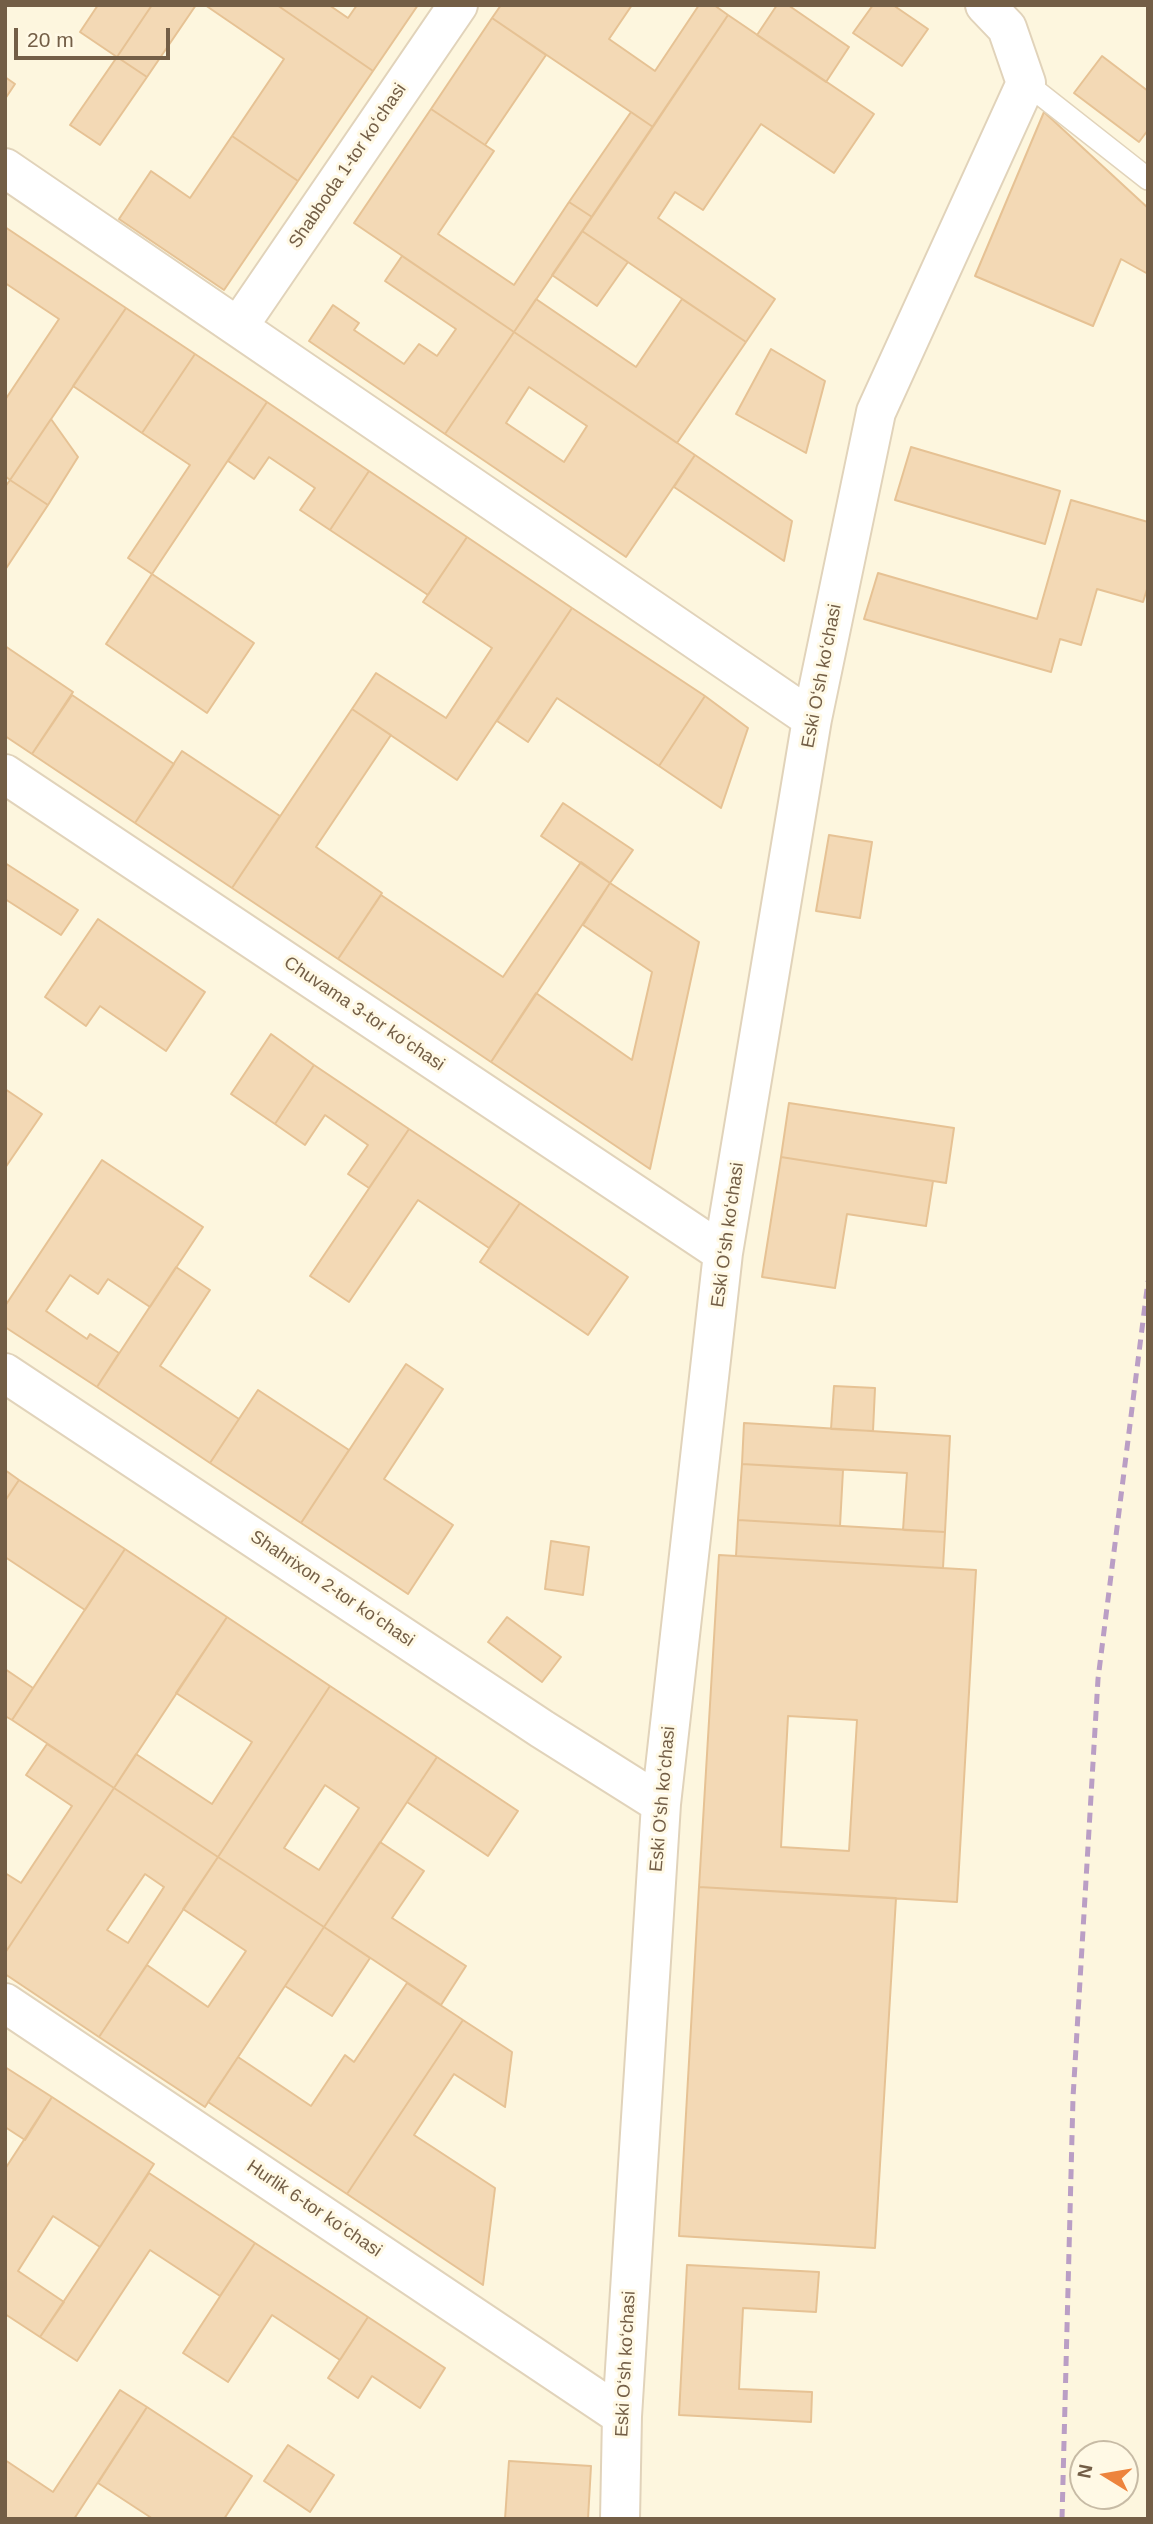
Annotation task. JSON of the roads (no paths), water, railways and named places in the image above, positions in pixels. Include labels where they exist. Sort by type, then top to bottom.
[{"type":"street","name":"Shabboda 1-tor koʻchasi","points":[[238,327],[458,5]]},
{"type":"street","points":[[985,5],[1007,28],[1026,83]]},
{"type":"street","name":"Eski Oʻsh koʻchasi","points":[[620,2519],[622,2416],[661,1804],[723,1253],[812,719],[876,412],[1026,83]]},
{"type":"street","points":[[5,168],[812,719]]},
{"type":"street","name":"Chuvama 3-tor koʻchasi","points":[[5,774],[723,1253]]},
{"type":"street","name":"Shahrixon 2-tor koʻchasi","points":[[5,1373],[542,1729],[661,1804]]},
{"type":"street","name":"Hurlik 6-tor koʻchasi","points":[[5,2003],[622,2416]]},
{"type":"lane","points":[[1026,83],[1148,178]]},
{"type":"railway","points":[[1062,2519],[1073,2098],[1098,1679],[1148,1281]]}]
